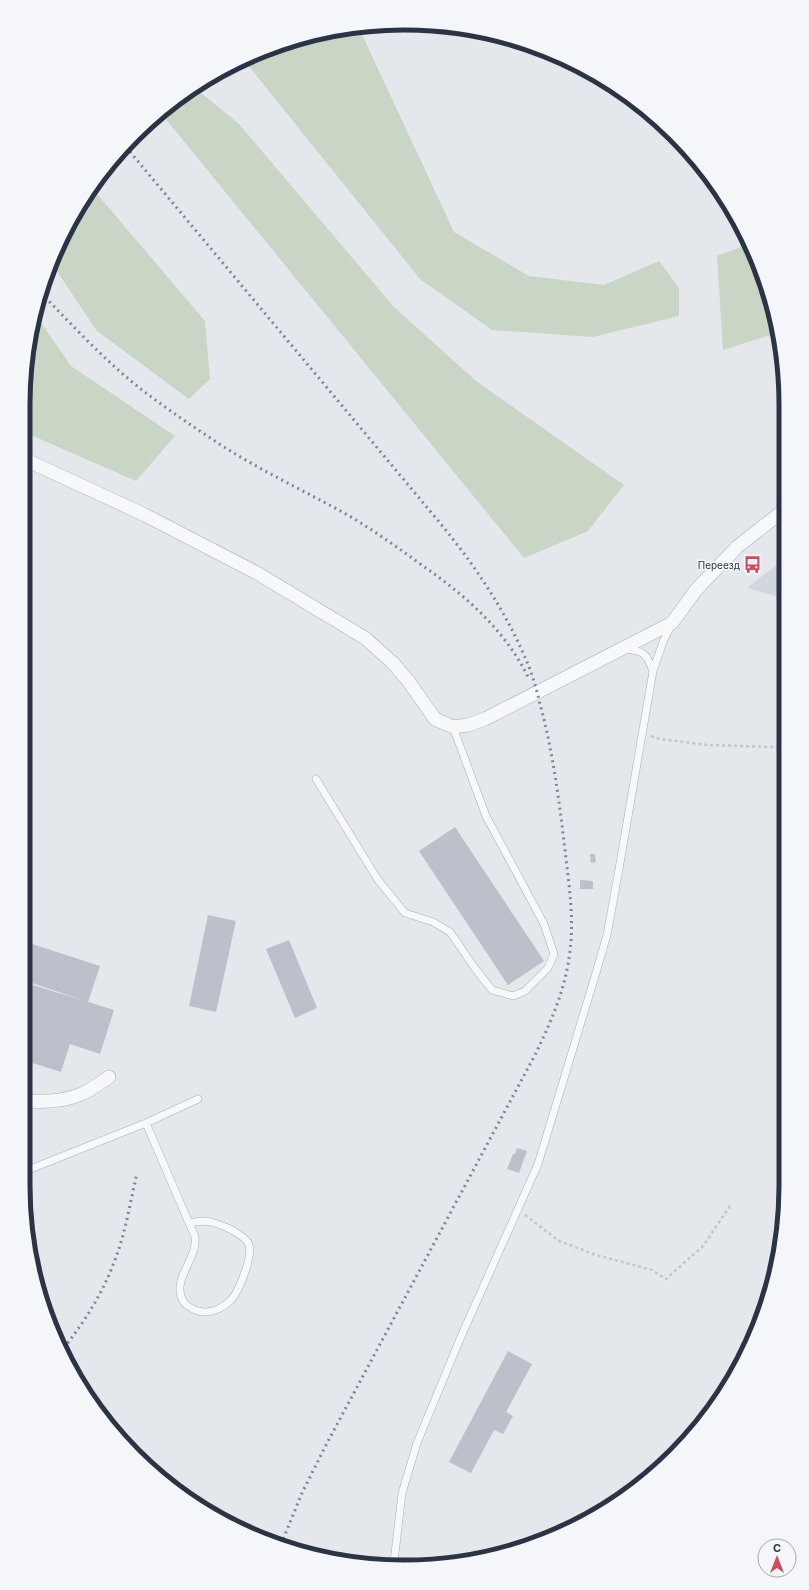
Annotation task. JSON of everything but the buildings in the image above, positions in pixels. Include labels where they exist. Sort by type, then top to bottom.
[{"type":"street","points":[[30,462],[145,515],[257,573],[365,638],[393,663],[409,682],[435,719],[453,726],[468,725],[485,719],[672,623],[696,590],[737,547],[779,514]]},
{"type":"street","points":[[30,1101],[60,1101],[80,1095],[109,1077]]},
{"type":"lane","points":[[394,1560],[402,1493],[417,1443],[460,1339],[538,1164],[607,935],[653,671],[663,642],[672,623]]},
{"type":"lane","points":[[623,649],[640,650],[648,657],[653,671]]},
{"type":"lane","points":[[316,779],[378,880],[405,913],[433,922],[450,932],[492,990],[513,996],[525,991],[539,978],[548,968],[554,954],[544,924],[486,816],[453,726]]},
{"type":"lane","points":[[30,1169],[146,1123],[198,1099]]},
{"type":"lane","points":[[146,1123],[189,1223],[195,1236],[195,1245],[180,1286],[182,1297],[187,1306],[194,1310],[201,1312],[219,1309],[232,1299],[237,1290],[249,1259],[250,1247],[248,1241],[236,1232],[208,1220],[200,1220],[189,1223]]},
{"type":"path","points":[[642,733],[660,739],[708,745],[779,747]]},
{"type":"path","points":[[518,1210],[559,1241],[596,1256],[652,1270],[666,1279],[703,1246],[730,1206]]},
{"type":"shaded area","points":[[779,563],[779,597],[747,588]]},
{"type":"green space","points":[[361,33],[454,232],[529,276],[604,285],[659,261],[679,288],[679,316],[593,337],[492,330],[420,279],[248,65],[284,50],[308,43],[331,37]]},
{"type":"green space","points":[[199,91],[239,124],[394,307],[476,381],[624,485],[588,531],[524,558],[165,118],[177,107]]},
{"type":"green space","points":[[96,192],[205,321],[210,379],[189,399],[97,331],[56,269],[80,217]]},
{"type":"green space","points":[[743,246],[759,284],[773,334],[723,350],[717,256]]},
{"type":"green space","points":[[40,321],[71,366],[175,436],[136,481],[30,435],[33,356]]},
{"type":"railway","points":[[129,151],[440,523],[476,570],[507,620],[527,661],[549,740],[571,904],[571,944],[567,971],[551,1020],[535,1055],[326,1445],[302,1493],[283,1540]]},
{"type":"railway","points":[[46,298],[105,358],[132,382],[164,406],[237,455],[371,529],[439,577],[469,601],[496,629],[519,660],[528,677]]},
{"type":"railway","points":[[66,1345],[92,1308],[108,1276],[121,1243],[137,1173]]},
{"type":"place","name":"Переезд","points":[[753,565]]}]
